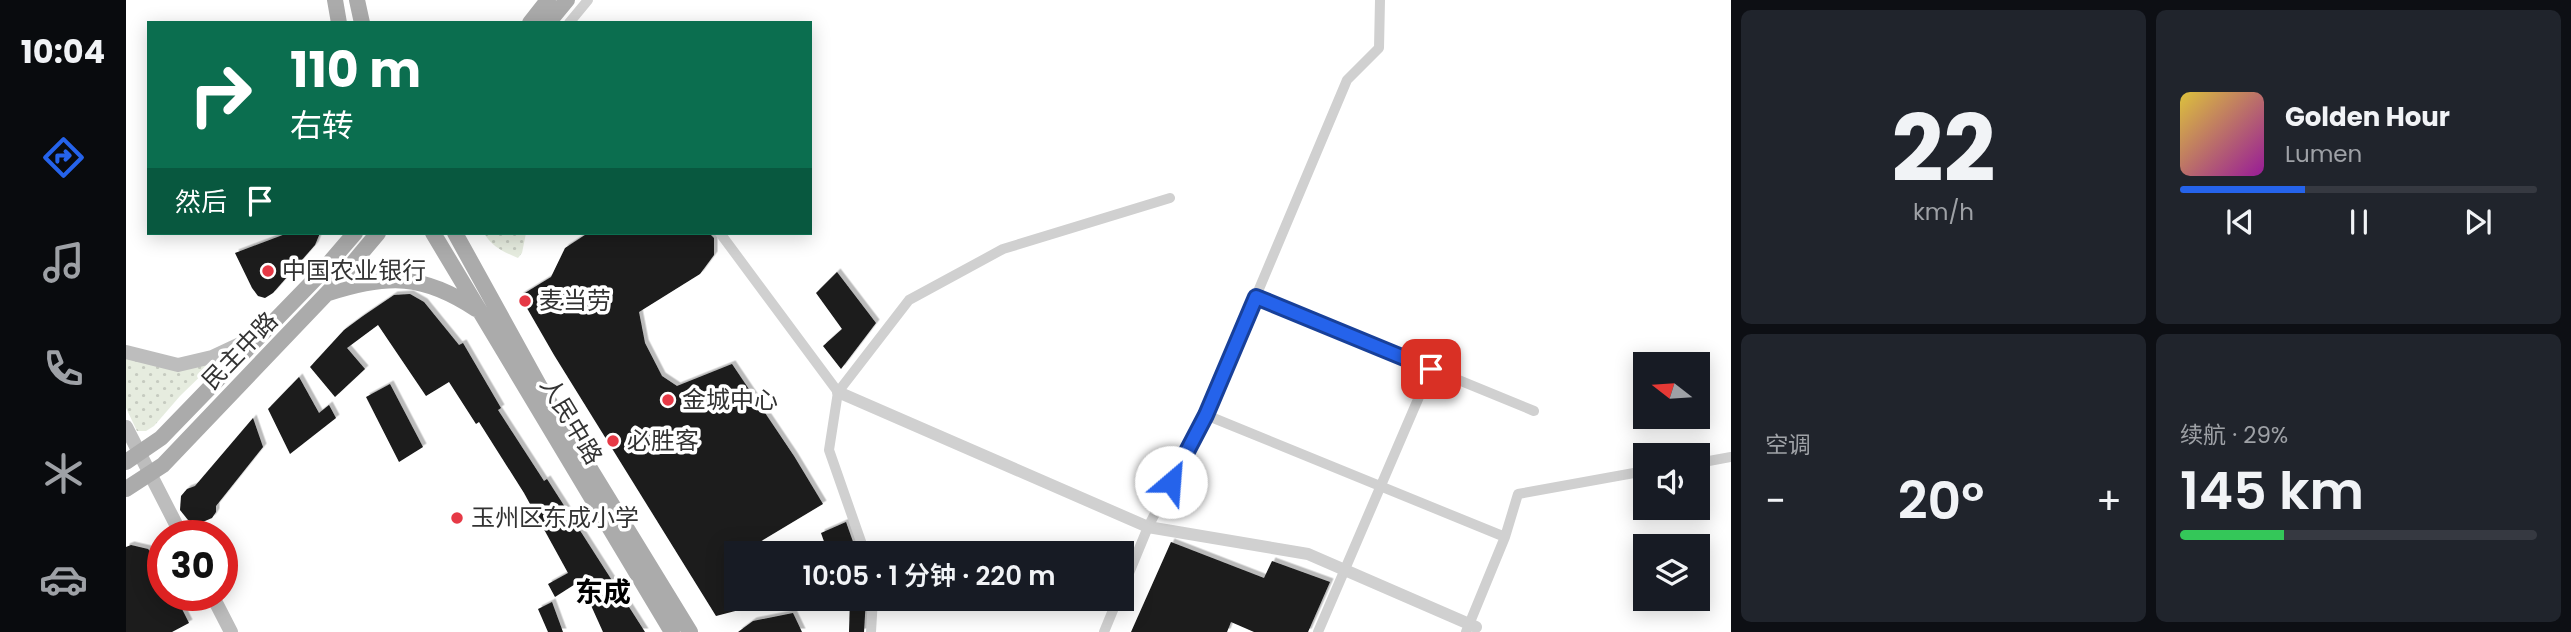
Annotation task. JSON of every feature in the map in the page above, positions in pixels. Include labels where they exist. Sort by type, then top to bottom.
[{"type":"main road","points":[[335,0],[339,21]]},
{"type":"main road","points":[[357,0],[362,21]]},
{"type":"main road","points":[[532,21],[548,0]]},
{"type":"main road","points":[[550,21],[566,0]]},
{"type":"main road","name":"民主中路","points":[[126,489],[163,465],[326,294],[376,235]]},
{"type":"main road","name":"人民中路","points":[[434,235],[672,632]]},
{"type":"main road","name":"人民中路","points":[[456,235],[540,387],[690,632]]},
{"type":"main road","points":[[462,235],[472,265]]},
{"type":"main road","name":"民主中路","points":[[133,458],[161,438],[318,276],[351,236]]},
{"type":"main road","points":[[326,294],[355,284],[400,279],[452,293],[479,310]]},
{"type":"main road","points":[[126,352],[178,365],[212,357],[263,333]]},
{"type":"main road","points":[[126,427],[133,458],[151,473],[174,520]]},
{"type":"main road","points":[[220,611],[231,632]]},
{"type":"street","points":[[571,21],[588,0]]},
{"type":"street","points":[[1134,561],[1148,527],[1206,415],[1347,80],[1379,48],[1380,0]]},
{"type":"street","points":[[861,541],[829,450],[838,392],[909,300],[1003,250],[1170,198]]},
{"type":"street","points":[[722,235],[838,392],[1148,527],[1308,554],[1470,627],[1505,537],[1518,494],[1633,473]]},
{"type":"street","points":[[1256,297],[1534,411]]},
{"type":"street","points":[[1318,632],[1431,369]]},
{"type":"street","points":[[1206,415],[1505,537]]},
{"type":"street","points":[[1710,461],[1731,457]]},
{"type":"street","points":[[871,632],[872,611]]},
{"type":"street","points":[[1104,632],[1113,611]]},
{"type":"shaded area","points":[[486,235],[526,235],[522,253],[518,258],[491,242]]},
{"type":"shaded area","points":[[126,356],[214,363],[154,426],[146,431],[137,431],[126,408]]},
{"type":"building","name":"中国农业银行","points":[[283,235],[319,235],[315,245],[273,293],[265,298],[258,296],[252,288],[235,253]]},
{"type":"building","name":"金城中心","points":[[585,235],[711,235],[714,238],[714,255],[700,274],[639,312],[645,343],[662,376],[677,386],[732,364],[823,504],[761,541],[724,541],[724,611],[735,611],[716,616],[520,296],[551,277],[565,248]]},
{"type":"building","points":[[837,272],[876,323],[841,369],[823,346],[842,329],[816,293]]},
{"type":"building","points":[[410,294],[424,302],[459,345],[463,343],[501,408],[498,410],[544,481],[547,479],[645,632],[603,632],[580,581],[555,597],[548,584],[568,573],[524,493],[479,422],[476,424],[449,382],[426,396],[378,325],[347,348],[365,369],[335,397],[310,367],[344,330],[363,316],[394,295]]},
{"type":"building","points":[[299,377],[319,413],[329,405],[336,418],[290,454],[268,409]]},
{"type":"building","points":[[390,384],[423,447],[399,462],[366,397]]},
{"type":"building","points":[[253,418],[263,447],[216,506],[212,518],[188,520],[180,510],[181,496],[187,489],[195,486]]},
{"type":"building","points":[[846,522],[853,541],[824,541],[821,533]]},
{"type":"building","points":[[1171,542],[1264,578],[1272,561],[1330,582],[1308,632],[1254,632],[1231,622],[1227,632],[1131,632]]},
{"type":"building","points":[[131,545],[147,549],[147,611],[183,611],[189,623],[172,632],[126,632],[126,547]]},
{"type":"building","points":[[552,602],[563,632],[548,632],[538,609]]},
{"type":"building","points":[[850,611],[865,611],[864,632],[849,632]]},
{"type":"building","points":[[793,613],[802,632],[738,632],[753,621]]},
{"type":"place","name":"中国农业银行","points":[[268,271]]},
{"type":"place","name":"麦当劳","points":[[525,301]]},
{"type":"place","name":"金城中心","points":[[668,400]]},
{"type":"place","name":"必胜客","points":[[613,441]]},
{"type":"place","name":"玉州区东成小学","points":[[457,518]]},
{"type":"district","name":"东成","points":[[603,592]]},
{"type":"route","points":[[1171,482],[1206,415],[1256,297],[1431,369]]}]
